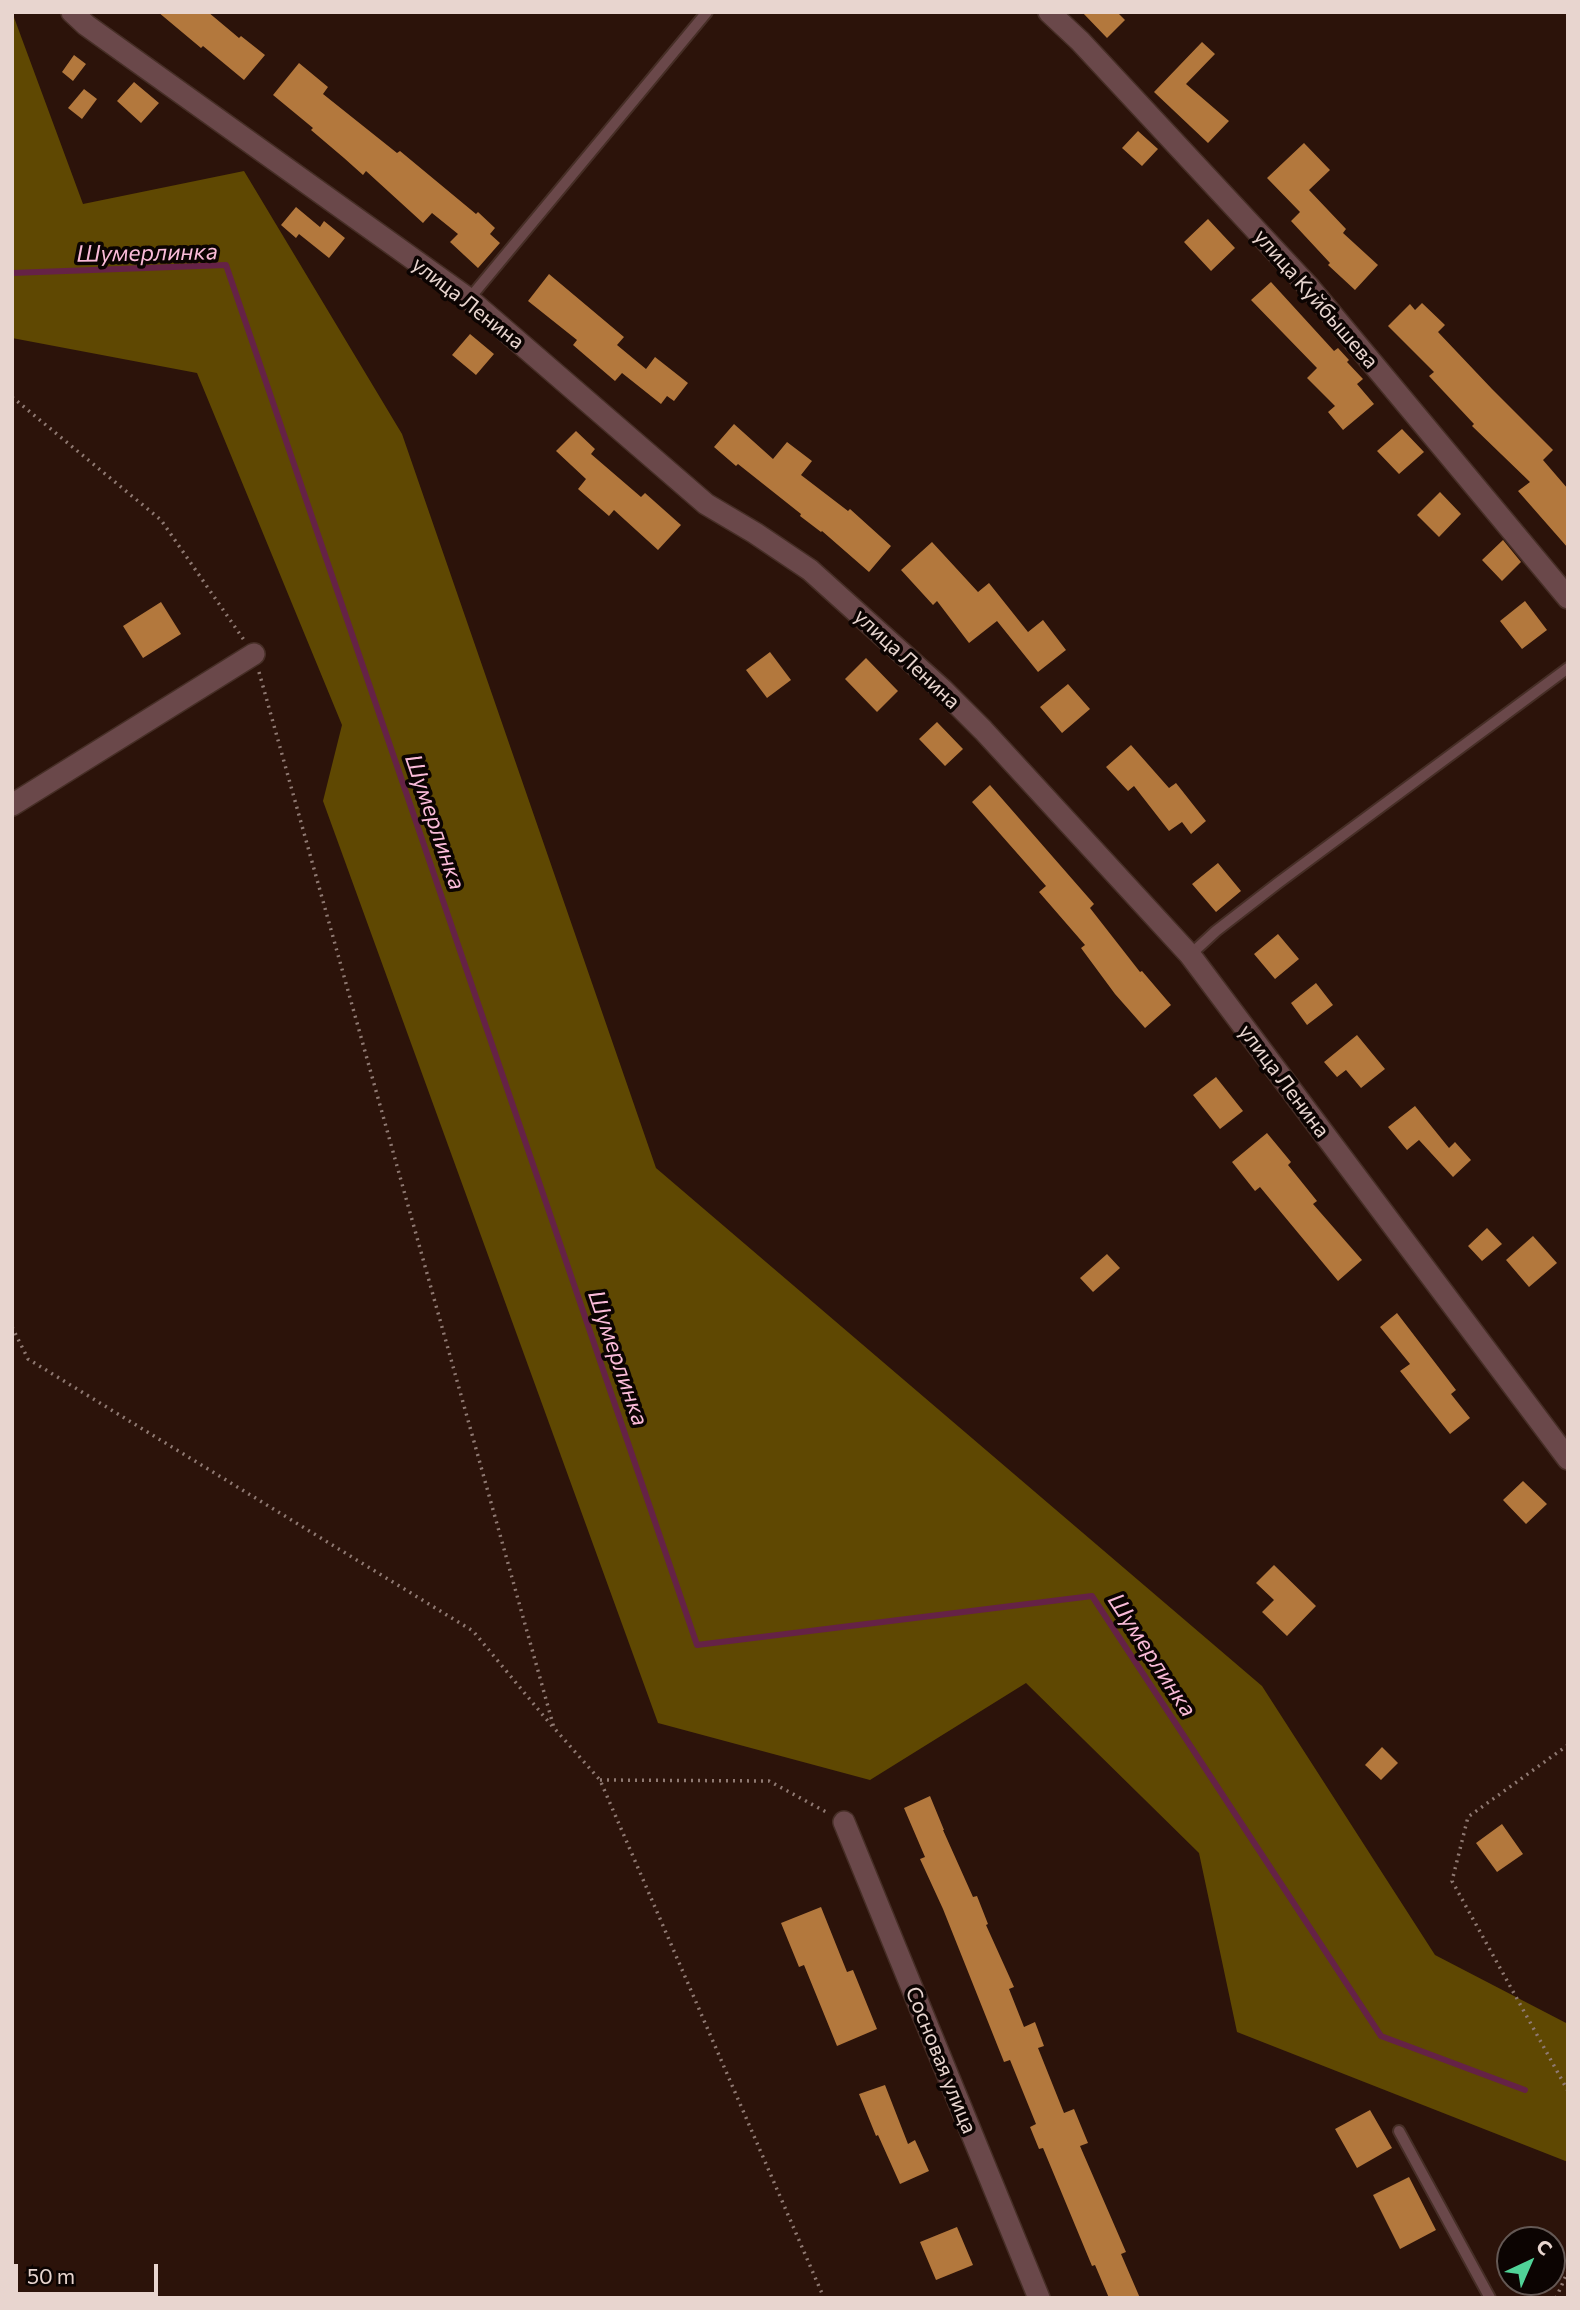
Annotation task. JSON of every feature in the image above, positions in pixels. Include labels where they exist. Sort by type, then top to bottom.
[{"type":"street","name":"улица Куйбышева","points":[[1049,12],[1080,41],[1308,286],[1568,598]]},
{"type":"street","name":"улица Ленина","points":[[84,16],[469,299],[706,504],[810,570],[943,690],[1190,955],[1568,1459]]},
{"type":"street","points":[[12,804],[254,654]]},
{"type":"street","name":"Сосновая улица","points":[[844,1822],[1039,2298]]},
{"type":"lane","points":[[469,299],[707,12]]},
{"type":"lane","points":[[1190,955],[1216,931],[1278,883],[1568,668]]},
{"type":"lane","points":[[1399,2131],[1490,2298]]},
{"type":"path","points":[[12,397],[161,520],[254,654],[554,1728]]},
{"type":"path","points":[[12,1327],[28,1359],[473,1631],[600,1780],[824,2298]]},
{"type":"path","points":[[1568,1745],[1468,1817],[1452,1881],[1568,2091]]},
{"type":"path","points":[[600,1780],[769,1780],[844,1822]]},
{"type":"path","points":[[1556,2298],[1568,2271]]},
{"type":"shaded area","points":[[12,12],[83,204],[244,171],[402,434],[656,1168],[1262,1686],[1435,1955],[1568,2024],[1568,2162],[1237,2032],[1199,1853],[1026,1683],[870,1780],[658,1723],[323,801],[342,725],[197,373],[12,338]]},
{"type":"building","points":[[158,12],[208,12],[265,55],[244,80]]},
{"type":"building","points":[[1082,12],[1117,12],[1125,20],[1107,38]]},
{"type":"building","points":[[1202,42],[1215,54],[1186,84],[1229,121],[1208,143],[1154,92]]},
{"type":"building","points":[[74,55],[86,64],[73,81],[62,72]]},
{"type":"building","points":[[299,63],[328,87],[323,94],[397,153],[400,151],[495,228],[490,234],[500,243],[478,268],[450,242],[458,234],[432,213],[423,223],[366,171],[363,175],[273,95]]},
{"type":"building","points":[[134,82],[159,103],[141,123],[117,101]]},
{"type":"building","points":[[84,89],[97,99],[82,119],[68,108]]},
{"type":"building","points":[[1138,131],[1158,149],[1142,166],[1122,148]]},
{"type":"building","points":[[1304,143],[1330,170],[1309,190],[1346,229],[1343,233],[1378,265],[1355,290],[1328,265],[1330,263],[1291,221],[1300,212],[1267,178]]},
{"type":"building","points":[[296,207],[320,227],[324,221],[345,238],[329,258],[299,234],[296,238],[281,225]]},
{"type":"building","points":[[1208,219],[1235,248],[1211,271],[1184,242]]},
{"type":"building","points":[[549,274],[624,337],[617,345],[646,369],[655,357],[688,383],[674,401],[667,396],[661,404],[622,373],[615,381],[573,345],[577,340],[528,301]]},
{"type":"building","points":[[1271,282],[1334,351],[1338,348],[1363,379],[1357,384],[1374,404],[1343,430],[1328,412],[1335,406],[1307,378],[1317,368],[1251,300]]},
{"type":"building","points":[[1422,303],[1445,325],[1438,332],[1553,450],[1543,460],[1568,489],[1568,548],[1518,491],[1530,482],[1472,426],[1474,424],[1429,376],[1434,372],[1388,326],[1410,304],[1415,310]]},
{"type":"building","points":[[470,334],[494,354],[476,375],[452,355]]},
{"type":"building","points":[[734,424],[773,459],[787,442],[812,461],[801,475],[848,511],[850,509],[891,546],[869,572],[822,531],[800,516],[801,514],[714,447]]},
{"type":"building","points":[[1402,429],[1424,452],[1399,474],[1377,451]]},
{"type":"building","points":[[576,431],[595,449],[591,454],[641,497],[645,493],[681,525],[658,550],[614,510],[609,516],[578,489],[586,479],[556,451]]},
{"type":"building","points":[[1440,492],[1461,514],[1439,537],[1417,515]]},
{"type":"building","points":[[1503,540],[1521,562],[1502,581],[1482,560]]},
{"type":"building","points":[[932,542],[978,592],[989,583],[1028,632],[1043,620],[1066,650],[1038,672],[997,621],[969,643],[937,601],[933,605],[901,570]]},
{"type":"building","points":[[1525,601],[1547,630],[1522,649],[1500,621]]},
{"type":"building","points":[[161,602],[181,634],[143,658],[123,626]]},
{"type":"building","points":[[770,652],[791,680],[767,698],[746,670]]},
{"type":"building","points":[[866,658],[898,691],[877,712],[845,679]]},
{"type":"building","points":[[1068,684],[1090,709],[1062,733],[1040,707]]},
{"type":"building","points":[[937,722],[963,749],[945,766],[919,739]]},
{"type":"building","points":[[1131,745],[1169,788],[1176,783],[1206,821],[1191,834],[1182,822],[1169,831],[1134,786],[1128,791],[1106,767]]},
{"type":"building","points":[[990,785],[1094,904],[1090,908],[1140,972],[1142,971],[1171,1005],[1145,1028],[1115,994],[1081,948],[1085,945],[1039,892],[1046,886],[972,802]]},
{"type":"building","points":[[1218,863],[1241,891],[1216,912],[1192,884]]},
{"type":"building","points":[[1278,934],[1299,959],[1275,979],[1254,954]]},
{"type":"building","points":[[1316,983],[1333,1005],[1307,1025],[1291,1003]]},
{"type":"building","points":[[1357,1035],[1385,1069],[1361,1088],[1346,1070],[1337,1077],[1324,1062]]},
{"type":"building","points":[[1216,1077],[1243,1111],[1220,1129],[1193,1095]]},
{"type":"building","points":[[1415,1106],[1449,1148],[1455,1142],[1471,1160],[1453,1177],[1419,1140],[1407,1150],[1388,1127]]},
{"type":"building","points":[[1267,1133],[1291,1162],[1288,1165],[1317,1201],[1313,1204],[1362,1260],[1338,1281],[1260,1187],[1255,1191],[1232,1162]]},
{"type":"building","points":[[1487,1228],[1502,1244],[1482,1261],[1468,1246]]},
{"type":"building","points":[[1533,1236],[1557,1263],[1529,1287],[1506,1260]]},
{"type":"building","points":[[1107,1254],[1120,1268],[1093,1292],[1080,1278]]},
{"type":"building","points":[[1397,1313],[1456,1390],[1451,1394],[1470,1418],[1450,1434],[1400,1371],[1410,1364],[1380,1327]]},
{"type":"building","points":[[1523,1481],[1547,1504],[1526,1524],[1503,1500]]},
{"type":"building","points":[[1274,1565],[1316,1606],[1287,1636],[1262,1612],[1274,1600],[1256,1583]]},
{"type":"building","points":[[1382,1747],[1398,1763],[1381,1780],[1365,1765]]},
{"type":"building","points":[[930,1796],[973,1897],[977,1896],[988,1924],[986,1925],[1014,1987],[1009,1989],[1024,2027],[1035,2022],[1044,2046],[1038,2048],[1064,2113],[1074,2109],[1088,2143],[1080,2146],[1126,2252],[1121,2254],[1140,2298],[1109,2298],[1095,2265],[1092,2266],[1043,2148],[1039,2149],[1030,2127],[1036,2124],[1010,2060],[1004,2062],[943,1909],[920,1859],[925,1857],[904,1808]]},
{"type":"building","points":[[1502,1824],[1523,1854],[1497,1872],[1476,1843]]},
{"type":"building","points":[[821,1907],[847,1972],[853,1970],[877,2029],[837,2046],[804,1965],[799,1967],[781,1923]]},
{"type":"building","points":[[885,2085],[908,2144],[915,2140],[929,2171],[900,2184],[859,2094]]},
{"type":"building","points":[[1370,2110],[1392,2148],[1357,2168],[1335,2129]]},
{"type":"building","points":[[1409,2177],[1436,2230],[1400,2249],[1373,2195]]},
{"type":"building","points":[[957,2227],[973,2265],[936,2280],[920,2242]]},
{"type":"waterway","name":"Шумерлинка","points":[[12,273],[226,265],[697,1645],[1092,1596],[1381,2036],[1525,2090]]}]
